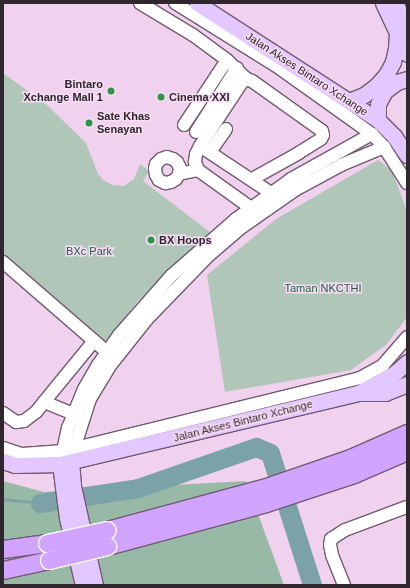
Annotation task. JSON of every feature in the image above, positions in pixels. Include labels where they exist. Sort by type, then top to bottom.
[{"type":"highway","points":[[306,482],[350,458],[407,434]]},
{"type":"highway","points":[[3,570],[49,560],[107,538],[264,496],[306,482],[354,474],[407,451]]},
{"type":"highway","points":[[3,549],[47,543],[107,538]]},
{"type":"main road","name":"Jalan Akses Bintaro Xchange","points":[[197,3],[378,120],[389,141],[407,155]]},
{"type":"main road","points":[[383,3],[404,30]]},
{"type":"main road","points":[[395,3],[404,30],[407,54]]},
{"type":"main road","points":[[349,102],[364,95],[376,86],[386,75],[393,62],[396,48],[404,30]]},
{"type":"main road","points":[[378,120],[378,104],[385,91],[397,82],[407,79]]},
{"type":"main road","points":[[389,141],[407,145]]},
{"type":"main road","name":"Jalan Akses Bintaro Xchange","points":[[3,461],[15,465],[39,459],[67,457],[235,416],[358,393],[384,380],[407,362]]},
{"type":"main road","points":[[358,393],[385,393],[407,384]]},
{"type":"main road","points":[[67,457],[68,488],[74,516],[83,585]]},
{"type":"main road","points":[[74,516],[95,585]]},
{"type":"lane","points":[[140,3],[193,35],[237,68],[247,79],[252,81],[322,131],[323,135],[321,139],[281,164],[252,179]]},
{"type":"lane","points":[[175,3],[278,67],[372,134],[389,141],[407,183]]},
{"type":"lane","points":[[184,125],[227,60]]},
{"type":"lane","points":[[196,132],[237,68]]},
{"type":"lane","points":[[205,149],[242,82],[247,79]]},
{"type":"lane","points":[[226,129],[205,149],[196,154],[198,170],[251,208]]},
{"type":"lane","points":[[67,457],[68,428],[84,389],[119,335],[170,276],[271,193],[291,179],[372,134]]},
{"type":"lane","points":[[67,457],[90,399],[109,367],[148,319],[207,257],[242,227],[295,190],[389,141]]},
{"type":"lane","points":[[205,149],[271,193]]},
{"type":"lane","points":[[180,174],[198,170]]},
{"type":"lane","points":[[3,262],[107,352]]},
{"type":"lane","points":[[235,416],[360,378],[383,365],[407,337]]},
{"type":"lane","points":[[3,413],[16,422],[24,421],[36,412],[94,342]]},
{"type":"lane","points":[[44,402],[74,414]]},
{"type":"lane","points":[[3,448],[39,459]]},
{"type":"lane","points":[[344,585],[332,555],[330,545],[331,539],[345,530],[407,506]]},
{"type":"shaded area","points":[[3,3],[407,3],[407,585],[284,585],[246,481],[44,492],[3,481]]},
{"type":"green space","name":"BXc Park","points":[[3,73],[47,105],[86,143],[98,174],[103,180],[112,185],[124,186],[134,179],[140,164],[149,171],[143,181],[211,233],[137,302],[104,345],[3,269]]},
{"type":"green space","name":"Taman NKCTHI","points":[[378,160],[392,171],[407,211],[407,317],[387,344],[351,370],[225,392],[207,275],[276,219]]},
{"type":"green space","points":[[3,481],[44,492],[246,481],[284,585],[3,585]]},
{"type":"waterway","points":[[40,503],[138,488],[256,447],[270,453],[312,585]]},
{"type":"waterway","points":[[3,499],[40,503]]},
{"type":"place","name":"Bintaro Xchange Mall 1","points":[[111,91]]},
{"type":"place","name":"Cinema XXI","points":[[161,97]]},
{"type":"place","name":"Sate Khas Senayan","points":[[89,123]]},
{"type":"place","name":"BX Hoops","points":[[151,240]]}]
